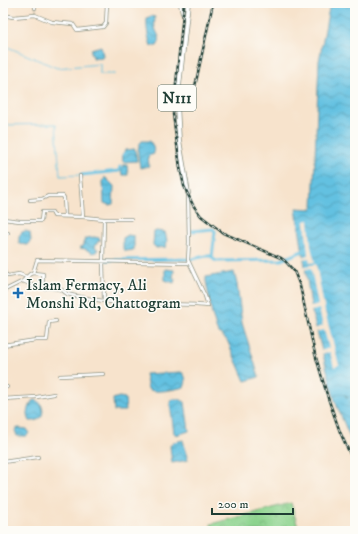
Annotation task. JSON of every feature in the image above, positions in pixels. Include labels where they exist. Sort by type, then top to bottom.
[{"type":"highway","name":"N111","points":[[188,3],[177,105],[180,146],[188,193]]},
{"type":"street","points":[[35,3],[35,8]]},
{"type":"street","points":[[3,15],[13,17],[35,14],[52,22],[73,24],[77,30],[103,28],[106,24],[107,3]]},
{"type":"street","points":[[180,3],[182,13],[186,20]]},
{"type":"street","points":[[80,176],[83,216]]},
{"type":"street","points":[[23,281],[37,288],[58,288],[67,294],[104,301],[132,304],[184,304],[208,306],[188,260],[190,242],[188,193]]},
{"type":"street","points":[[30,200],[42,199],[48,196],[63,196],[66,215]]},
{"type":"street","points":[[3,219],[20,221],[41,220],[42,212],[52,212],[53,216],[66,215],[104,219],[131,219]]},
{"type":"street","points":[[104,219],[104,301]]},
{"type":"street","points":[[3,233],[8,233]]},
{"type":"street","points":[[33,273],[37,260],[78,260],[103,262],[188,260]]},
{"type":"street","points":[[3,267],[5,274],[8,276],[20,274],[26,278]]},
{"type":"street","points":[[3,291],[23,281],[33,273],[43,274],[43,282]]},
{"type":"street","points":[[3,345],[36,340],[47,340],[49,322],[56,321]]},
{"type":"street","points":[[60,376],[103,374]]},
{"type":"street","points":[[3,388],[7,387]]},
{"type":"street","points":[[3,398],[54,394]]},
{"type":"street","points":[[3,462],[38,457]]},
{"type":"green space","points":[[291,503],[299,531],[212,531],[211,524]]},
{"type":"water","points":[[330,3],[355,3],[355,450],[335,401],[312,312],[296,208],[312,209],[313,207],[319,61]]},
{"type":"water","points":[[151,16],[155,17],[155,26],[159,38],[159,43],[157,46],[151,46],[148,36],[147,18]]},
{"type":"water","points":[[101,46],[102,57],[93,58],[93,55],[91,55],[91,49]]},
{"type":"water","points":[[142,141],[150,141],[153,146],[154,154],[148,156],[149,166],[140,168],[138,150]]},
{"type":"water","points":[[135,149],[137,161],[123,162],[122,155],[125,150]]},
{"type":"water","points":[[123,165],[127,165],[128,175],[123,175],[121,172]]},
{"type":"water","points":[[105,177],[114,186],[113,204],[109,205],[104,203],[103,182]]},
{"type":"water","points":[[26,231],[30,233],[31,240],[28,245],[19,244],[19,236],[22,232]]},
{"type":"water","points":[[154,232],[165,232],[167,241],[166,247],[156,248],[153,245]]},
{"type":"water","points":[[128,235],[134,236],[134,250],[126,251],[123,249],[123,238]]},
{"type":"water","points":[[94,237],[101,240],[95,244],[96,249],[98,249],[96,252],[93,253],[80,248],[83,247],[86,238]]},
{"type":"water","points":[[165,269],[174,270],[174,283],[165,280]]},
{"type":"water","points":[[234,272],[242,323],[259,377],[245,381],[227,340],[217,331],[212,314],[206,281],[206,277]]},
{"type":"water","points":[[181,372],[186,379],[184,387],[160,391],[148,389],[145,374]]},
{"type":"water","points":[[119,397],[125,398],[126,411],[114,411],[113,399]]},
{"type":"water","points":[[179,399],[185,402],[189,431],[176,435],[174,433],[170,403],[171,400]]},
{"type":"water","points":[[35,400],[42,406],[43,413],[40,418],[35,421],[30,421],[28,411],[32,401]]},
{"type":"water","points":[[18,428],[27,429],[29,432],[27,436],[17,436],[15,430]]},
{"type":"water","points":[[183,440],[188,460],[172,463],[170,446],[173,442]]},
{"type":"pier","points":[[309,220],[311,247],[315,262],[310,263],[309,258],[301,259],[301,257],[308,255],[305,221]]},
{"type":"pier","points":[[316,264],[325,312],[339,365],[334,367],[330,352],[321,354],[320,351],[329,348],[324,330],[315,332],[314,329],[323,326],[319,309],[311,311],[310,307],[318,305],[311,268],[303,270],[302,267]]},
{"type":"waterway","points":[[3,45],[57,68],[100,64],[100,74],[115,74]]},
{"type":"waterway","points":[[3,125],[56,124],[60,176],[81,175]]},
{"type":"waterway","points":[[81,175],[119,171],[120,167]]},
{"type":"waterway","points":[[192,231],[213,229],[215,231],[212,258],[216,261],[281,260],[305,250]]},
{"type":"waterway","points":[[106,260],[192,259],[212,256]]},
{"type":"ferry route","points":[[345,394],[355,410]]},
{"type":"tunnel","points":[[35,8],[35,13]]},
{"type":"railway","points":[[184,3],[173,114],[180,168],[184,186],[193,205],[201,216],[223,233],[281,258],[294,271],[300,286],[315,354],[328,398],[340,432],[355,465]]},
{"type":"railway","points":[[191,105],[213,3]]},
{"type":"place","name":"Islam Fermacy, Ali Monshi Rd, Chattogram","points":[[18,293]]}]
